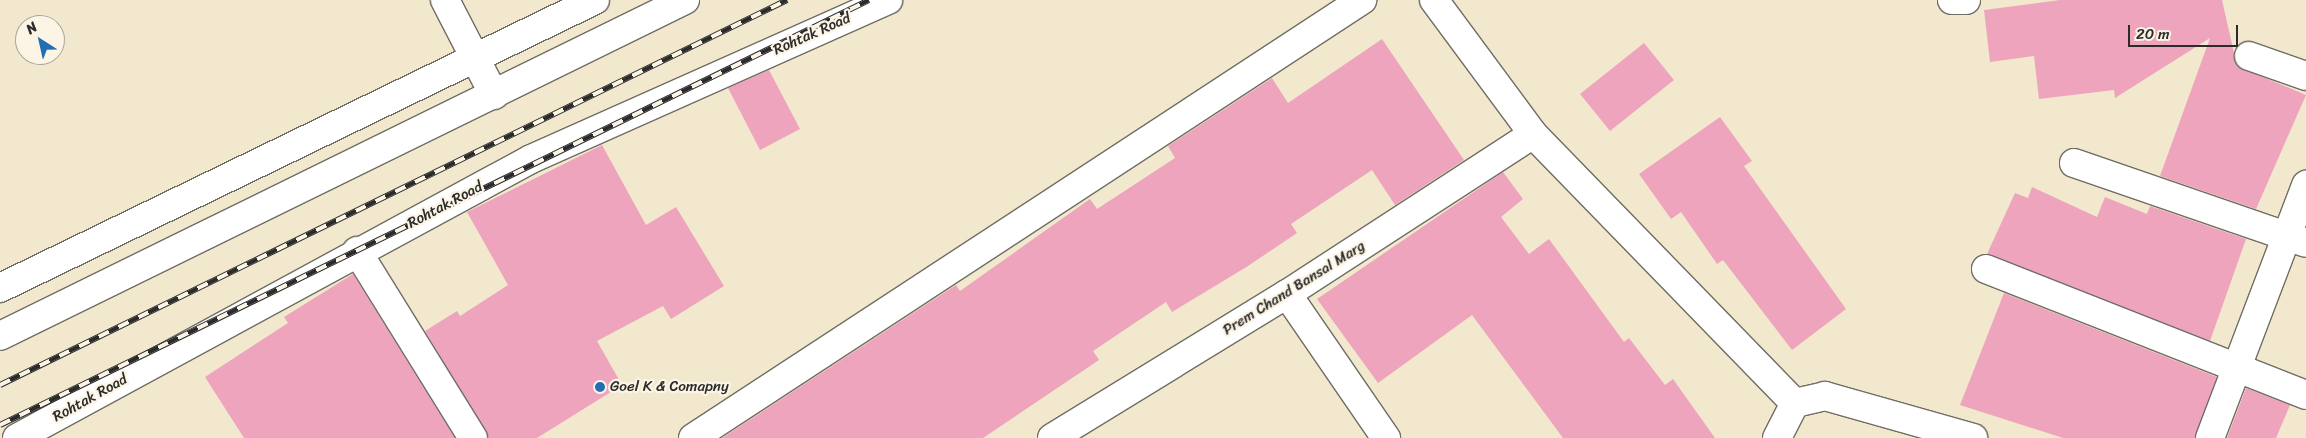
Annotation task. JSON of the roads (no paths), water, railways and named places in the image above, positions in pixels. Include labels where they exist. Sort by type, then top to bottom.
[{"type":"street","points":[[445,0],[473,58],[494,95]]},
{"type":"street","points":[[0,288],[595,0]]},
{"type":"street","points":[[0,336],[685,0]]},
{"type":"street","name":"Rohtak Road","points":[[17,438],[357,251],[531,159],[888,0]]},
{"type":"street","points":[[693,438],[1362,0]]},
{"type":"street","points":[[1434,0],[1533,134],[1795,403]]},
{"type":"street","points":[[1952,0],[1966,0]]},
{"type":"street","points":[[2249,56],[2306,76]]},
{"type":"street","name":"Prem Chand Bansal Marg","points":[[1052,438],[1287,294],[1533,134]]},
{"type":"street","points":[[2074,163],[2296,239]]},
{"type":"street","points":[[2210,438],[2235,371],[2296,239],[2306,185]]},
{"type":"street","points":[[357,251],[473,438]]},
{"type":"street","points":[[1986,269],[2235,371],[2306,395]]},
{"type":"street","points":[[1287,294],[1386,438]]},
{"type":"street","points":[[1795,403],[1826,396],[1973,438]]},
{"type":"street","points":[[1777,438],[1795,403]]},
{"type":"railway","points":[[0,385],[787,0]]},
{"type":"railway","points":[[0,425],[869,0]]},
{"type":"place","name":"Goel K & Comapny","points":[[600,387]]}]
